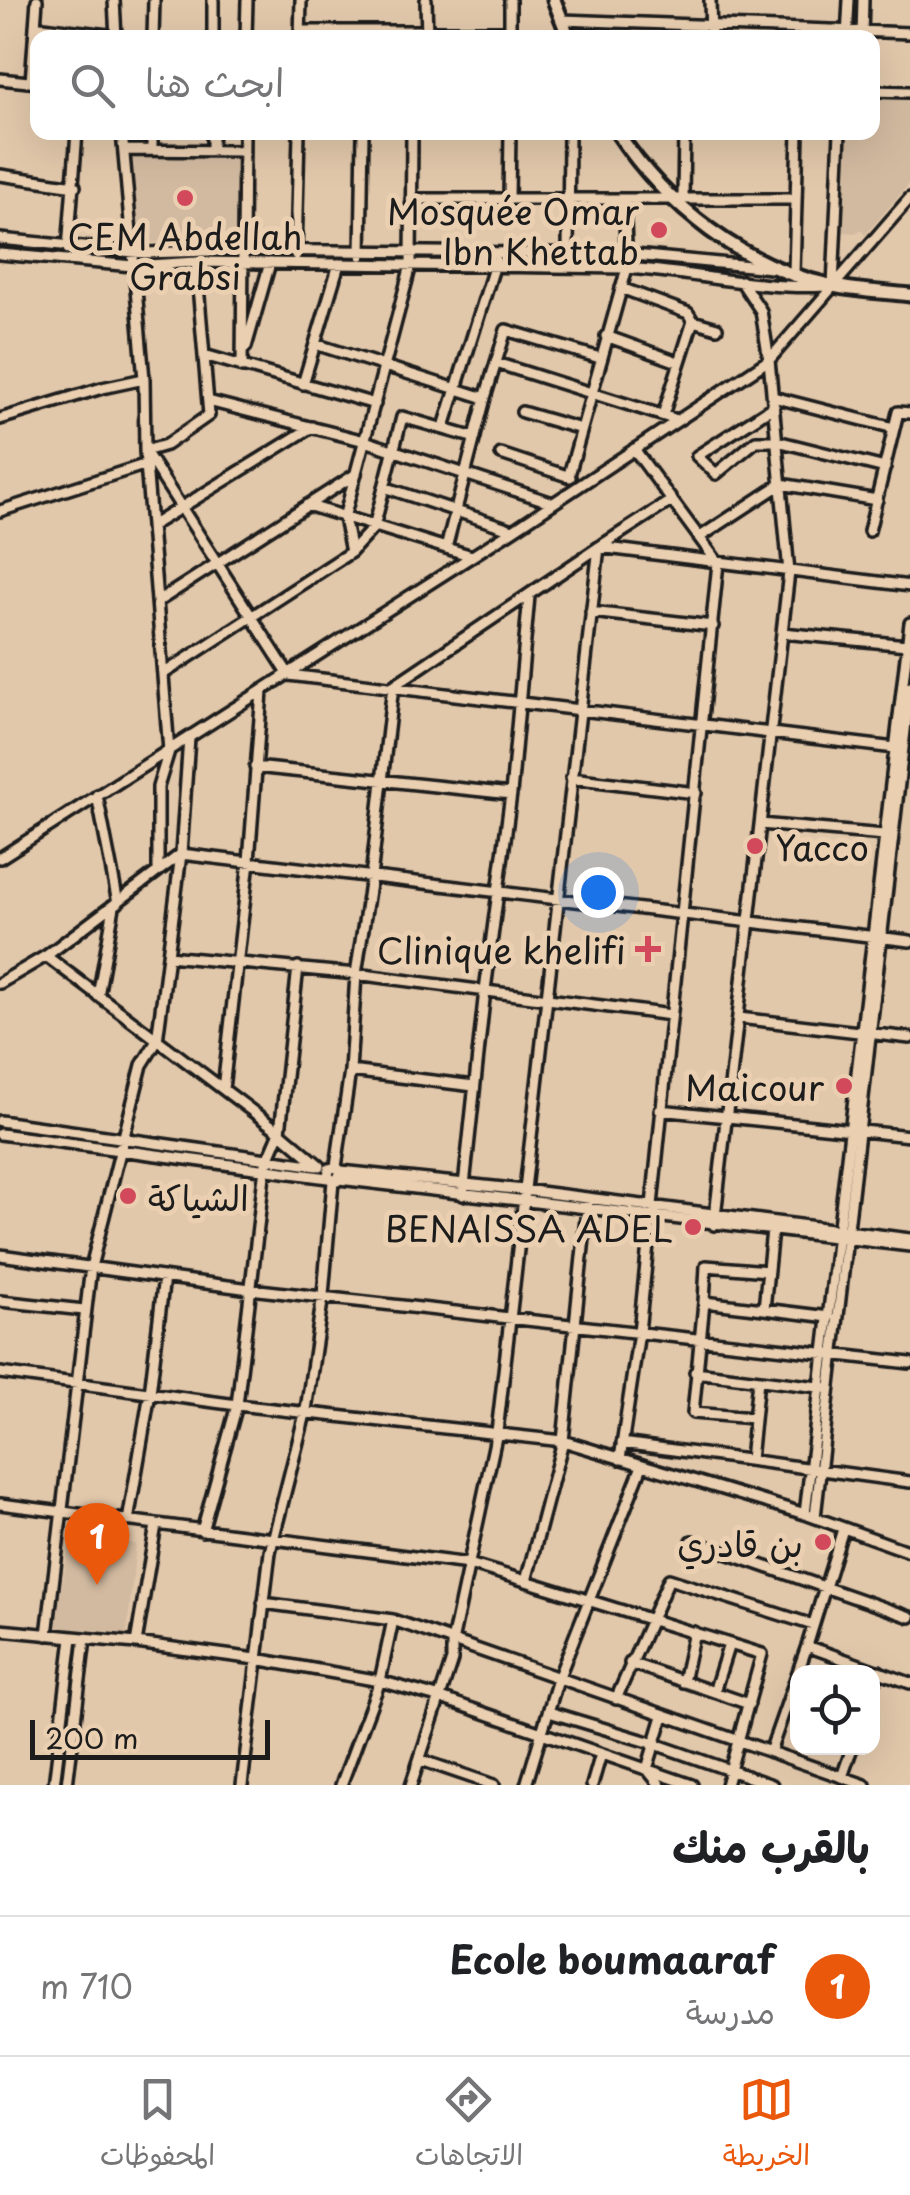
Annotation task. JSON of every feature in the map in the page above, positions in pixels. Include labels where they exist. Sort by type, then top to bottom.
[{"type":"main road","points":[[554,0],[566,30]]},
{"type":"main road","points":[[625,140],[700,224],[742,251],[833,286],[910,295]]},
{"type":"street","points":[[35,30],[37,0]]},
{"type":"street","points":[[114,0],[116,30]]},
{"type":"street","points":[[153,30],[154,0]]},
{"type":"street","points":[[213,0],[213,30]]},
{"type":"street","points":[[246,30],[247,0]]},
{"type":"street","points":[[300,0],[300,30]]},
{"type":"street","points":[[426,0],[427,30]]},
{"type":"street","points":[[510,0],[510,30]]},
{"type":"street","points":[[710,0],[711,30]]},
{"type":"street","points":[[847,30],[849,0]]},
{"type":"street","points":[[862,30],[863,0]]},
{"type":"street","points":[[562,20],[779,30]]},
{"type":"street","points":[[35,26],[64,30]]},
{"type":"street","points":[[880,34],[910,33]]},
{"type":"street","points":[[0,79],[30,82]]},
{"type":"street","points":[[880,91],[910,92]]},
{"type":"street","points":[[66,262],[78,140]]},
{"type":"street","points":[[123,140],[144,379],[169,751],[158,787],[158,871]]},
{"type":"street","points":[[152,140],[152,150]]},
{"type":"street","points":[[212,140],[212,151]]},
{"type":"street","points":[[242,364],[244,140]]},
{"type":"street","points":[[295,263],[299,140]]},
{"type":"street","points":[[360,264],[362,140]]},
{"type":"street","points":[[351,552],[344,518],[411,265],[412,140]]},
{"type":"street","points":[[510,140],[510,200]]},
{"type":"street","points":[[568,254],[569,140]]},
{"type":"street","points":[[677,198],[683,140]]},
{"type":"street","points":[[0,239],[132,252],[624,254],[788,271],[798,140]]},
{"type":"street","points":[[833,286],[840,140]]},
{"type":"street","points":[[124,150],[244,151]]},
{"type":"street","points":[[0,175],[76,186]]},
{"type":"street","points":[[0,858],[553,504],[770,360],[910,198]]},
{"type":"street","points":[[569,475],[626,268],[624,199]]},
{"type":"street","points":[[411,200],[795,199]]},
{"type":"street","points":[[444,428],[496,266],[496,253]]},
{"type":"street","points":[[0,254],[133,266],[242,262],[626,268],[686,272],[785,287],[833,286]]},
{"type":"street","points":[[146,451],[166,444],[209,414],[196,262]]},
{"type":"street","points":[[242,364],[270,263]]},
{"type":"street","points":[[304,384],[339,264]]},
{"type":"street","points":[[715,1221],[790,572],[770,360],[761,311],[741,281]]},
{"type":"street","points":[[621,288],[688,313],[693,322],[717,328]]},
{"type":"street","points":[[663,416],[693,322]]},
{"type":"street","points":[[446,548],[506,330],[600,358]]},
{"type":"street","points":[[606,336],[678,362]]},
{"type":"street","points":[[315,344],[485,398]]},
{"type":"street","points":[[204,355],[374,404]]},
{"type":"street","points":[[496,363],[677,420]]},
{"type":"street","points":[[0,419],[144,379]]},
{"type":"street","points":[[208,401],[364,441],[553,504]]},
{"type":"street","points":[[884,468],[777,440],[756,441],[716,474],[697,456],[773,401],[894,428]]},
{"type":"street","points":[[522,412],[581,430]]},
{"type":"street","points":[[870,531],[898,412],[910,414]]},
{"type":"street","points":[[163,674],[351,552],[374,527],[402,416],[475,438]]},
{"type":"street","points":[[152,526],[312,427]]},
{"type":"street","points":[[620,1460],[639,1332],[718,563],[634,448]]},
{"type":"street","points":[[501,454],[569,475],[578,487]]},
{"type":"street","points":[[150,463],[289,674]]},
{"type":"street","points":[[0,511],[150,463]]},
{"type":"street","points":[[157,602],[356,474]]},
{"type":"street","points":[[700,537],[781,484],[877,500]]},
{"type":"street","points":[[384,487],[512,530]]},
{"type":"street","points":[[393,686],[672,500]]},
{"type":"street","points":[[307,505],[472,556]]},
{"type":"street","points":[[599,547],[910,586]]},
{"type":"street","points":[[412,1785],[452,1660],[452,1642],[497,1432],[599,547]]},
{"type":"street","points":[[464,1189],[485,990],[512,794],[529,596]]},
{"type":"street","points":[[591,612],[712,626]]},
{"type":"street","points":[[877,936],[884,835],[910,623]]},
{"type":"street","points":[[782,633],[907,646]]},
{"type":"street","points":[[289,674],[895,748]]},
{"type":"street","points":[[242,1785],[273,1540],[306,1410],[323,1295],[332,1173],[350,1071],[356,974],[372,877],[393,686]]},
{"type":"street","points":[[810,1516],[910,686]]},
{"type":"street","points":[[223,1088],[249,861],[262,692]]},
{"type":"street","points":[[47,1635],[91,1267],[142,1065],[157,1042],[180,854],[189,738]]},
{"type":"street","points":[[255,767],[512,794]]},
{"type":"street","points":[[572,778],[696,794]]},
{"type":"street","points":[[97,796],[116,905],[98,996]]},
{"type":"street","points":[[760,824],[884,835]]},
{"type":"street","points":[[0,983],[46,956],[180,854],[910,940]]},
{"type":"street","points":[[46,956],[332,1173]]},
{"type":"street","points":[[168,956],[298,967],[671,1015]]},
{"type":"street","points":[[202,1531],[237,1405],[267,1163],[280,1132],[298,967]]},
{"type":"street","points":[[738,1018],[910,1038]]},
{"type":"street","points":[[350,1071],[474,1086]]},
{"type":"street","points":[[660,1110],[910,1136]]},
{"type":"street","points":[[0,1121],[124,1145]]},
{"type":"street","points":[[0,1134],[267,1163],[464,1189],[522,1202],[650,1206],[715,1221]]},
{"type":"street","points":[[464,1189],[524,1190],[650,1218],[772,1226],[910,1242]]},
{"type":"street","points":[[526,1581],[562,1440],[588,1204]]},
{"type":"street","points":[[764,1309],[772,1226]]},
{"type":"street","points":[[830,1356],[830,1317],[842,1236]]},
{"type":"street","points":[[0,1254],[250,1289],[910,1364]]},
{"type":"street","points":[[754,1418],[693,1413],[699,1338],[706,1266],[768,1271]]},
{"type":"street","points":[[128,1521],[150,1393],[164,1277]]},
{"type":"street","points":[[0,1314],[1,1301],[84,1310]]},
{"type":"street","points":[[704,1302],[830,1317]]},
{"type":"street","points":[[696,1372],[826,1388]]},
{"type":"street","points":[[0,1373],[237,1405],[562,1440],[810,1516],[909,1551],[910,1539]]},
{"type":"street","points":[[750,1460],[758,1380]]},
{"type":"street","points":[[622,1442],[910,1482]]},
{"type":"street","points":[[526,1785],[558,1679],[642,1466]]},
{"type":"street","points":[[0,1504],[469,1564],[762,1654],[726,1785]]},
{"type":"street","points":[[136,1643],[156,1525]]},
{"type":"street","points":[[802,1665],[844,1529]]},
{"type":"street","points":[[692,1542],[910,1618]]},
{"type":"street","points":[[616,1699],[670,1578],[813,1624]]},
{"type":"street","points":[[263,1603],[393,1620],[865,1785]]},
{"type":"street","points":[[341,1785],[380,1682],[393,1620]]},
{"type":"street","points":[[0,1630],[256,1659],[380,1682],[441,1698],[692,1785]]},
{"type":"street","points":[[682,1682],[694,1632]]},
{"type":"street","points":[[54,1785],[72,1638]]},
{"type":"street","points":[[67,1785],[85,1639]]},
{"type":"street","points":[[714,1692],[729,1644]]},
{"type":"street","points":[[807,1646],[862,1665]]},
{"type":"street","points":[[630,1663],[749,1704]]},
{"type":"street","points":[[880,1671],[910,1683]]},
{"type":"street","points":[[770,1752],[790,1707]]},
{"type":"street","points":[[548,1712],[772,1785]]},
{"type":"street","points":[[647,1769],[663,1716]]},
{"type":"street","points":[[593,1784],[601,1754]]},
{"type":"street","points":[[842,1776],[850,1755]]},
{"type":"street","points":[[421,1760],[494,1785]]},
{"type":"street","points":[[647,1769],[660,1785]]},
{"type":"shaded area","points":[[880,96],[910,98],[910,183],[865,235],[861,230],[837,231],[844,140],[880,140]]},
{"type":"shaded area","name":"CEM Abdellah Grabsi","points":[[130,154],[237,155],[238,244],[137,242]]},
{"type":"shaded area","points":[[70,1536],[136,1544],[127,1634],[55,1627]]},
{"type":"place","name":"CEM Abdellah Grabsi","points":[[185,198]]},
{"type":"place","name":"Mosquée Omar Ibn Khettab","points":[[659,230]]},
{"type":"place","name":"Yacco","points":[[755,846]]},
{"type":"place","name":"Clinique khelifi","points":[[648,949]]},
{"type":"place","name":"Maicour","points":[[844,1086]]},
{"type":"place","name":"الشياكة","points":[[128,1196]]},
{"type":"place","name":"BENAISSA ADEL","points":[[693,1227]]},
{"type":"place","name":"بن قادري","points":[[823,1542]]},
{"type":"place","name":"Ecole boumaaraf","points":[[97,1585]]}]
